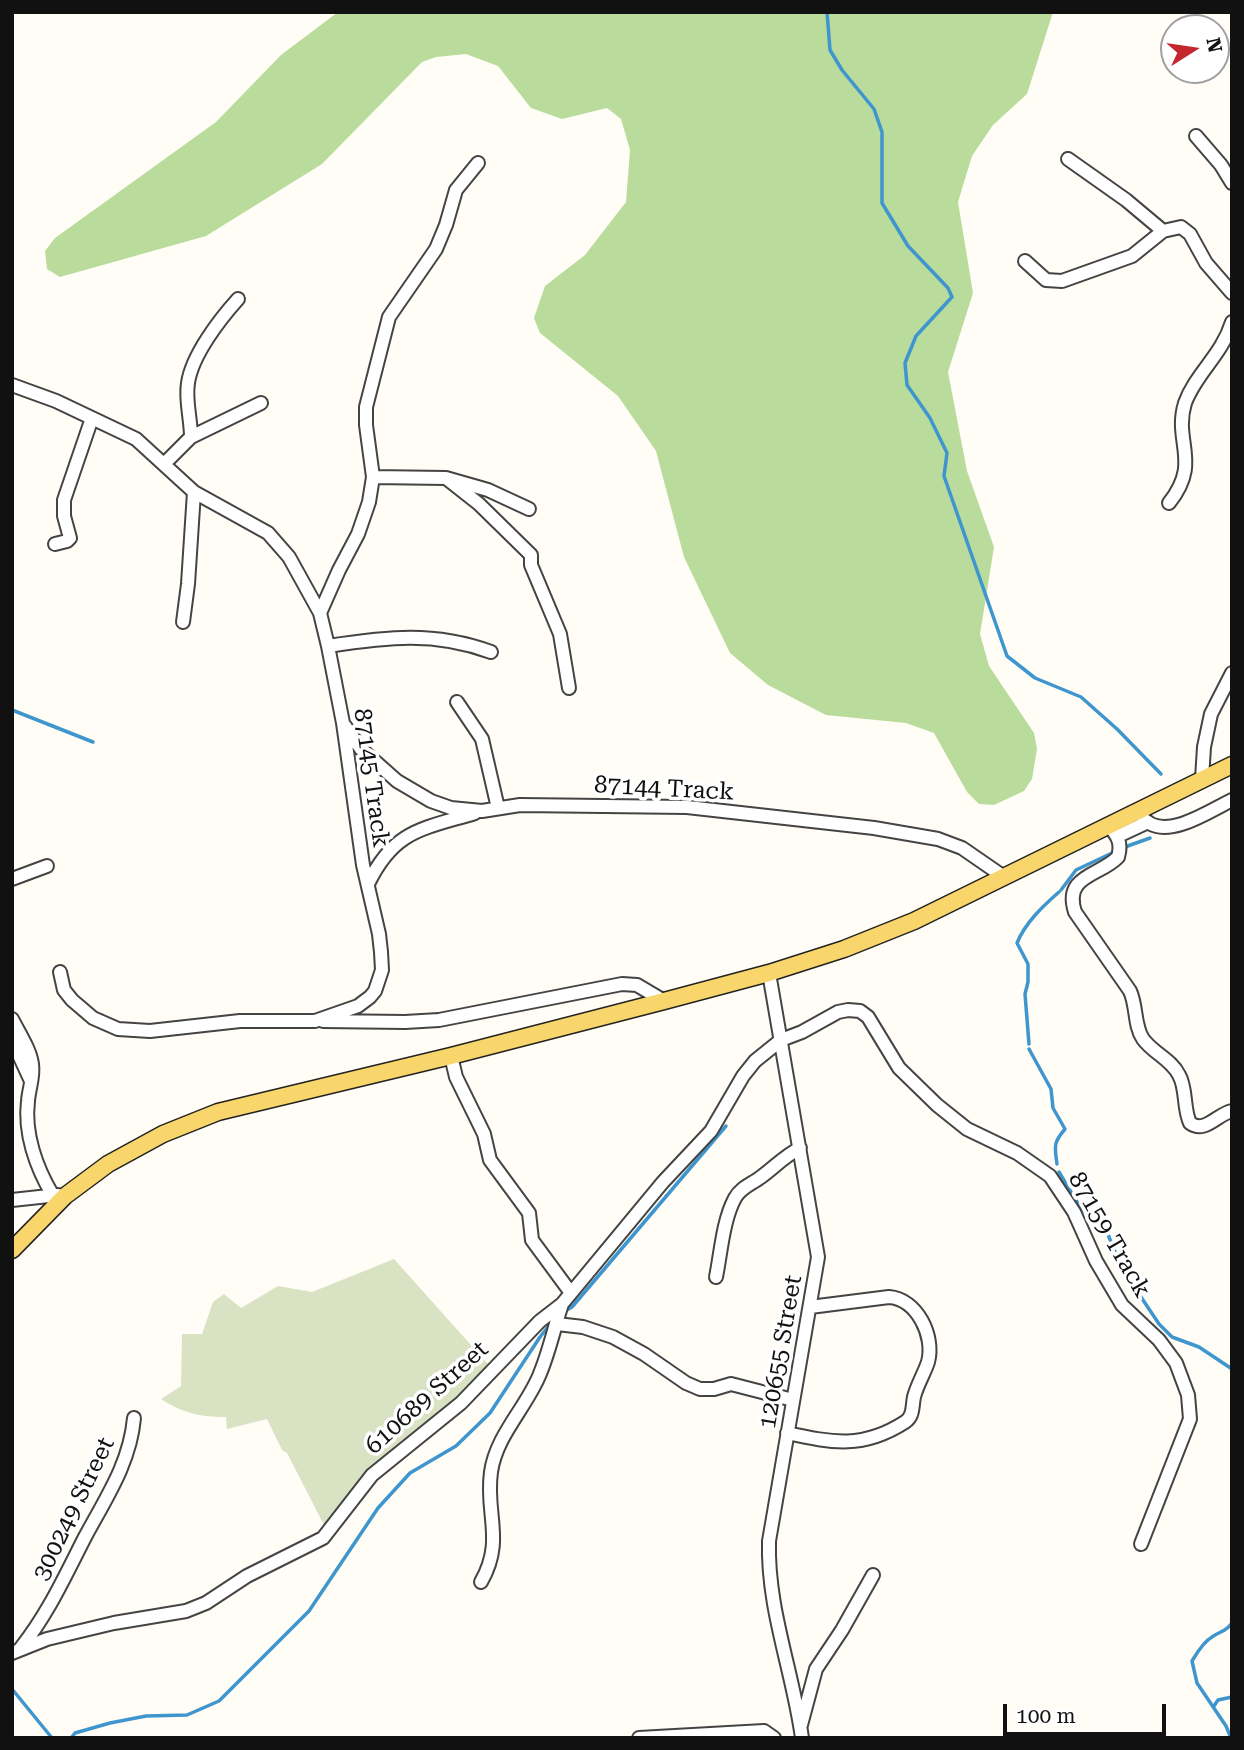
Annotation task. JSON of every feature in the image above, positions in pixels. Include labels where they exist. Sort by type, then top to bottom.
[{"type":"main road","points":[[12,1250],[59,1195],[163,1134],[219,1112],[664,1001],[769,973],[844,949],[886,934],[1003,877],[1113,831],[1142,817],[1202,779],[1232,765]]},
{"type":"street","points":[[1196,136],[1221,165],[1232,183]]},
{"type":"street","points":[[1068,159],[1126,200],[1163,231]]},
{"type":"street","points":[[320,613],[358,534],[369,502],[373,477],[366,407],[389,317],[436,249],[456,190],[478,163]]},
{"type":"street","points":[[1025,261],[1046,280],[1062,281],[1132,256],[1163,231],[1181,227],[1185,229],[1206,263],[1232,293]]},
{"type":"street","points":[[191,437],[187,387],[190,374],[210,334],[238,299]]},
{"type":"street","points":[[1169,503],[1179,489],[1186,461],[1181,424],[1186,402],[1192,389],[1222,348],[1232,322]]},
{"type":"street","name":"87145 Track","points":[[12,385],[56,401],[136,439],[194,492],[260,528],[276,541],[289,557],[320,613],[328,646],[368,884],[379,934],[382,970],[375,991],[365,1003],[316,1021],[240,1021],[150,1031],[118,1029],[93,1018],[64,990],[60,972]]},
{"type":"street","points":[[164,464],[191,437],[261,403]]},
{"type":"street","points":[[55,544],[70,538],[64,516],[64,500],[92,418]]},
{"type":"street","points":[[373,477],[446,478],[488,490],[529,509]]},
{"type":"street","points":[[446,478],[479,504],[531,555],[531,565],[561,634],[569,688]]},
{"type":"street","points":[[183,622],[194,492]]},
{"type":"street","points":[[328,646],[392,637],[463,642],[491,652]]},
{"type":"street","points":[[1202,779],[1204,747],[1211,714],[1232,673]]},
{"type":"street","points":[[457,702],[482,739],[498,808]]},
{"type":"street","name":"87144 Track","points":[[343,723],[373,761],[412,791],[431,802],[451,808],[482,811],[520,806],[687,807],[874,828],[938,839],[962,848],[1003,877]]},
{"type":"street","points":[[1142,817],[1163,827],[1189,822],[1232,800]]},
{"type":"street","points":[[368,884],[387,852],[410,834],[482,811]]},
{"type":"street","points":[[1113,831],[1120,847],[1117,859],[1086,876],[1076,887],[1072,900],[1075,912],[1130,991],[1136,1005],[1140,1036],[1178,1073],[1190,1124],[1203,1127],[1220,1115],[1232,1111]]},
{"type":"street","points":[[12,879],[47,866]]},
{"type":"street","name":"120655 Street","points":[[769,973],[818,1244],[816,1282],[772,1517],[768,1563],[773,1605],[801,1733]]},
{"type":"street","points":[[316,1021],[439,1020],[621,984],[637,985],[664,1001]]},
{"type":"street","name":"87159 Track","points":[[781,1040],[838,1012],[860,1011],[874,1025],[900,1068],[937,1105],[967,1129],[1017,1153],[1050,1175],[1074,1212],[1096,1261],[1122,1305],[1159,1340],[1176,1363],[1188,1395],[1188,1426],[1175,1452],[1142,1544]]},
{"type":"street","points":[[12,1019],[31,1059],[32,1083],[27,1108],[35,1157],[42,1177],[59,1195]]},
{"type":"street","points":[[12,1040],[32,1083]]},
{"type":"street","name":"610689 Street","points":[[16,1651],[47,1639],[101,1626],[186,1611],[206,1603],[247,1576],[323,1538],[372,1475],[461,1403],[540,1321],[562,1304],[663,1182],[711,1131],[743,1076],[755,1061],[781,1040]]},
{"type":"street","points":[[451,1056],[456,1077],[484,1134],[490,1160],[527,1209],[532,1224],[532,1240],[571,1293]]},
{"type":"street","points":[[716,1277],[735,1198],[782,1157],[800,1148]]},
{"type":"street","points":[[12,1200],[59,1195]]},
{"type":"street","points":[[787,1433],[829,1442],[849,1442],[875,1436],[906,1422],[928,1361],[927,1336],[922,1321],[917,1312],[902,1299],[889,1297],[810,1307]]},
{"type":"street","points":[[481,1582],[492,1558],[494,1545],[490,1485],[494,1457],[538,1378],[562,1304]]},
{"type":"street","points":[[557,1324],[583,1327],[613,1337],[699,1389],[714,1389],[731,1384],[793,1400]]},
{"type":"street","name":"300249 Street","points":[[16,1651],[49,1609],[118,1476],[132,1439],[134,1418]]},
{"type":"street","points":[[801,1733],[816,1669],[873,1575]]},
{"type":"street","points":[[639,1738],[772,1735]]},
{"type":"green space","points":[[338,12],[1053,12],[1027,94],[993,125],[972,156],[958,202],[973,293],[948,372],[967,471],[994,547],[980,634],[989,666],[1034,733],[1037,749],[1032,779],[1024,791],[994,805],[979,804],[967,792],[934,733],[906,723],[826,715],[768,685],[730,653],[684,557],[656,451],[618,396],[540,333],[534,318],[545,286],[585,255],[626,202],[630,150],[621,119],[607,108],[562,119],[531,108],[498,66],[466,54],[436,57],[422,62],[322,164],[206,236],[60,277],[47,269],[45,251],[55,238],[216,122],[281,55]]},
{"type":"green space","points":[[394,1259],[488,1364],[463,1392],[369,1472],[324,1525],[267,1419],[227,1429],[226,1417],[192,1413],[161,1399],[181,1386],[182,1334],[202,1334],[213,1302],[224,1294],[241,1308],[278,1286],[312,1292]]},
{"type":"waterway","points":[[827,12],[830,50],[842,70],[874,109],[882,132],[882,203],[908,246],[948,288],[952,297],[916,336],[905,363],[907,385],[930,418],[947,453],[944,476],[1007,656],[1035,678],[1081,697],[1161,774]]},
{"type":"waterway","points":[[12,710],[93,742]]},
{"type":"waterway","points":[[1125,847],[1150,838]]},
{"type":"waterway","points":[[1061,890],[1076,870],[1112,853]]},
{"type":"waterway","points":[[1029,1044],[1025,994],[1028,964],[1017,943],[1030,922],[1059,892]]},
{"type":"waterway","points":[[1029,1049],[1051,1089],[1053,1108],[1065,1129],[1056,1144],[1057,1164]]},
{"type":"waterway","points":[[565,1311],[572,1307],[726,1126]]},
{"type":"waterway","points":[[1059,1172],[1080,1207],[1107,1232],[1121,1267],[1159,1324],[1172,1337],[1199,1347],[1232,1369]]},
{"type":"waterway","points":[[71,1738],[75,1733],[110,1723],[146,1716],[187,1715],[219,1701],[309,1611],[378,1508],[410,1473],[456,1446],[490,1413],[551,1323]]},
{"type":"waterway","points":[[1231,1738],[1197,1683],[1192,1661],[1206,1642],[1232,1623]]},
{"type":"waterway","points":[[12,1689],[52,1738]]},
{"type":"waterway","points":[[1214,1706],[1218,1700],[1232,1697]]}]
